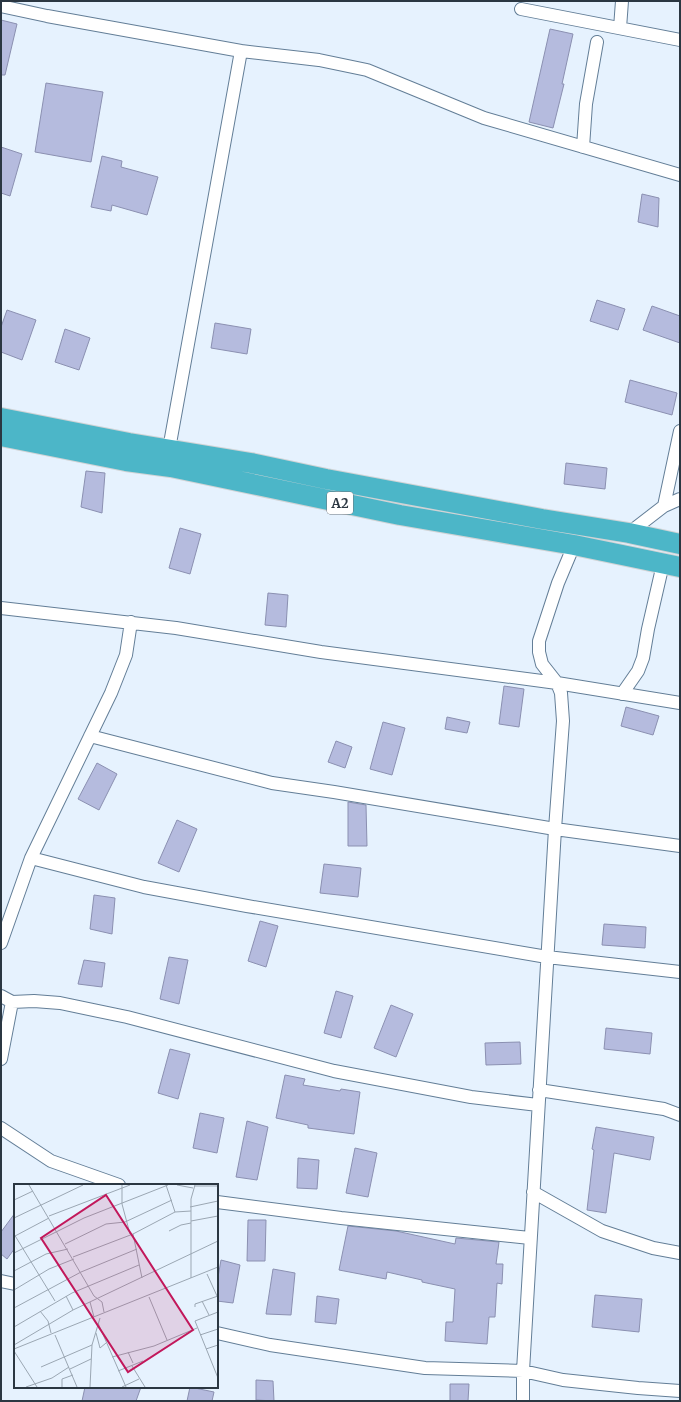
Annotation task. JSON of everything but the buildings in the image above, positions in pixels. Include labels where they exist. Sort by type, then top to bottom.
[{"type":"highway","name":"A2","points":[[1,418],[129,443],[251,463],[326,479],[542,519],[629,533],[680,544]]},
{"type":"highway","name":"A2","points":[[1,436],[171,467],[400,515],[574,545],[672,566]]},
{"type":"street","points":[[620,28],[622,1]]},
{"type":"street","points":[[1,6],[55,18],[240,51],[320,60],[368,70],[484,118],[680,175]]},
{"type":"street","points":[[521,9],[680,40]]},
{"type":"street","points":[[583,147],[586,104],[598,42]]},
{"type":"street","points":[[169,449],[240,51]]},
{"type":"street","points":[[664,506],[680,431]]},
{"type":"street","points":[[629,533],[664,506],[680,499]]},
{"type":"street","points":[[523,1401],[523,1371],[530,1238],[554,829],[563,721],[561,693],[557,683],[542,664],[539,652],[539,641],[558,583],[574,545]]},
{"type":"street","points":[[622,694],[638,671],[643,658],[648,629],[672,566]]},
{"type":"street","points":[[1,608],[176,628],[321,652],[557,683],[680,703]]},
{"type":"street","points":[[1,943],[31,858],[111,693],[126,655],[131,622]]},
{"type":"street","points":[[90,736],[272,783],[554,829],[680,846]]},
{"type":"street","points":[[31,858],[144,887],[547,956],[680,972]]},
{"type":"street","points":[[1,996],[12,1002],[34,1000],[60,1003],[128,1018],[334,1071],[471,1097],[538,1105]]},
{"type":"street","points":[[1,1059],[12,1002]]},
{"type":"street","points":[[539,1090],[664,1109],[680,1115]]},
{"type":"street","points":[[1,1128],[51,1161],[115,1184]]},
{"type":"street","points":[[533,1192],[602,1230],[653,1248],[680,1253]]},
{"type":"street","points":[[218,1202],[349,1219],[530,1238]]},
{"type":"street","points":[[1,1281],[14,1284]]},
{"type":"street","points":[[218,1333],[270,1345],[425,1368],[523,1371],[563,1380],[680,1391]]}]
